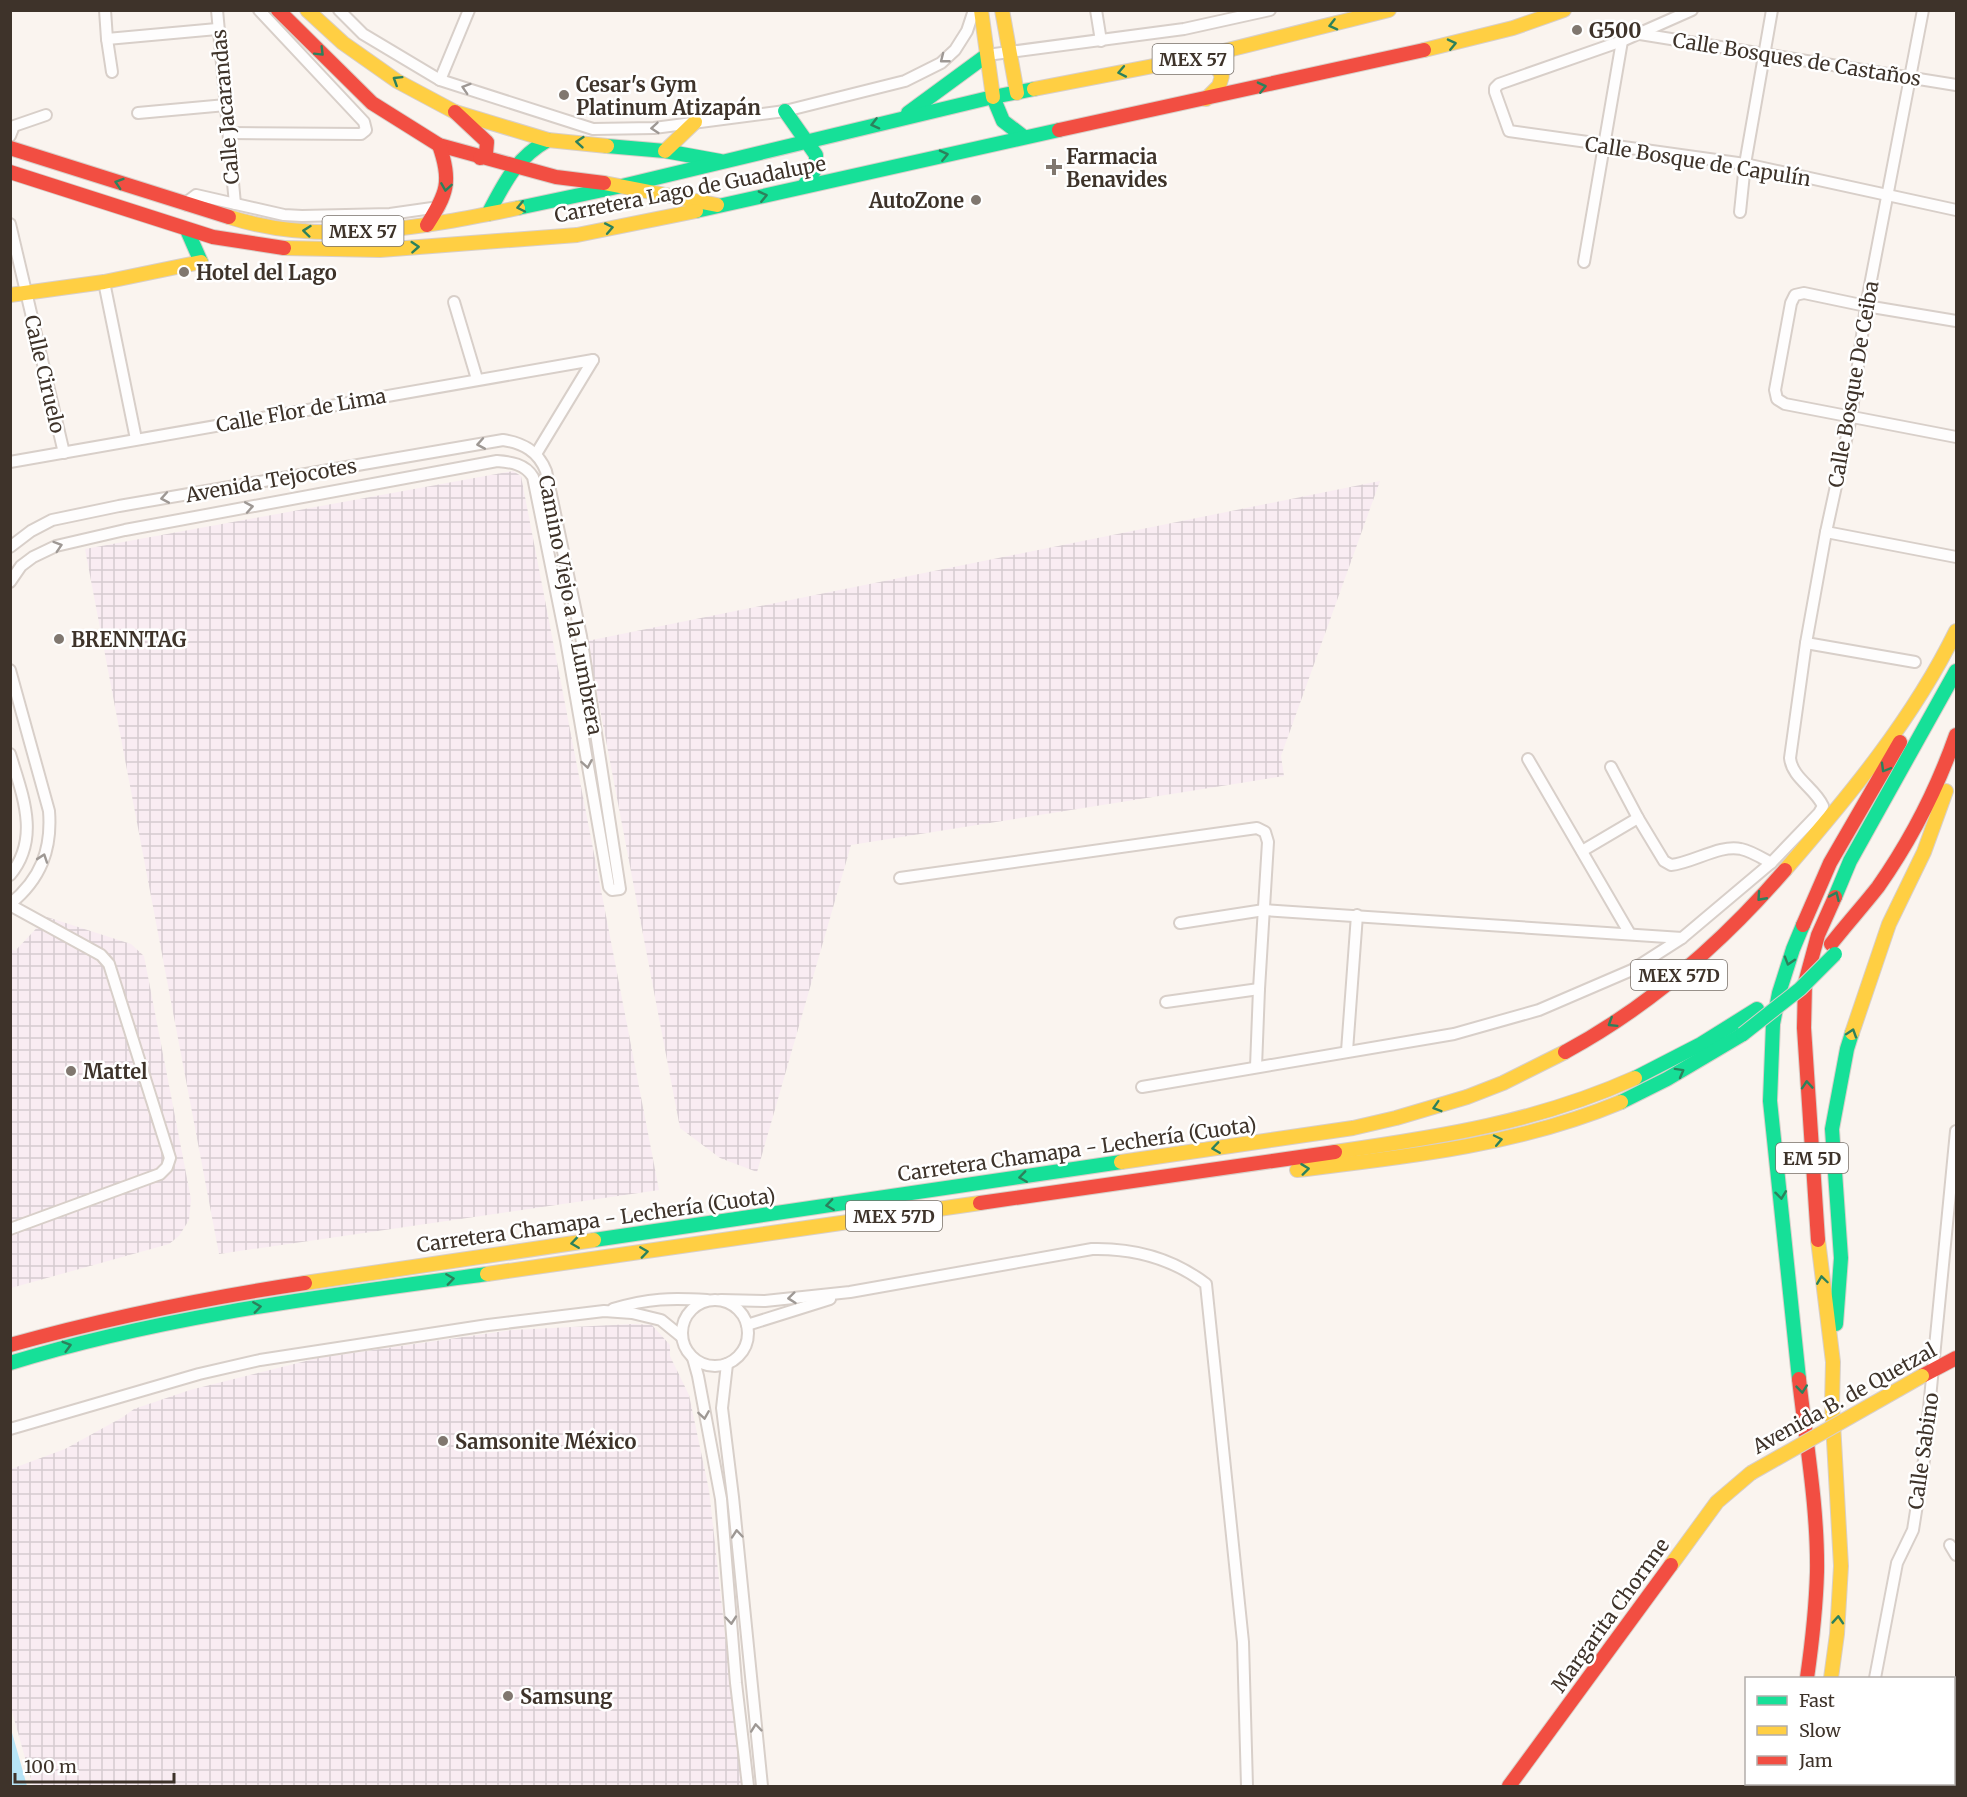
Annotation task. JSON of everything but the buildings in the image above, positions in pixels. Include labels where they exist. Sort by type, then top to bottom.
[{"type":"main road","points":[[279,10],[372,103],[439,145],[556,177],[622,186],[721,206]]},
{"type":"main road","points":[[307,10],[343,43],[398,81],[455,112],[548,140],[665,151],[721,161]]},
{"type":"main road","points":[[981,10],[993,97],[998,116],[1004,124],[1024,137]]},
{"type":"main road","points":[[1002,10],[1017,93]]},
{"type":"main road","name":"MEX 57","points":[[993,97],[1200,57],[1389,10]]},
{"type":"main road","name":"MEX 57","points":[[1024,137],[1462,42],[1513,28],[1564,10]]},
{"type":"main road","points":[[902,118],[987,55]]},
{"type":"main road","points":[[1200,57],[1212,63],[1224,76],[1223,83],[1205,99]]},
{"type":"main road","name":"Carretera Lago de Guadalupe","points":[[10,148],[240,221],[314,232],[338,233],[427,225],[488,214],[622,186],[993,97]]},
{"type":"main road","points":[[785,111],[816,155],[818,164],[804,186]]},
{"type":"main road","points":[[455,112],[487,142],[486,153],[480,158]]},
{"type":"main road","points":[[665,151],[695,122]]},
{"type":"main road","name":"Carretera Lago de Guadalupe","points":[[10,172],[213,237],[285,249],[380,250],[577,235],[721,206],[1024,137]]},
{"type":"main road","points":[[488,214],[521,157],[548,140]]},
{"type":"main road","points":[[427,225],[439,207],[449,185],[447,165],[439,145]]},
{"type":"main road","points":[[187,230],[201,262]]},
{"type":"main road","points":[[201,262],[213,237]]},
{"type":"main road","points":[[10,295],[104,282],[201,262]]},
{"type":"main road","name":"Carretera Chamapa - Lechería (Cuota)","points":[[10,1345],[67,1329],[230,1294],[1353,1128],[1431,1109],[1468,1097],[1567,1052],[1635,1008],[1694,963],[1736,925],[1800,854],[1869,767],[1932,679],[1956,631]]},
{"type":"main road","name":"EM 5D","points":[[1832,1677],[1841,1566],[1832,1406],[1833,1362],[1820,1263],[1804,1028],[1806,983],[1818,935],[1850,861],[1956,671]]},
{"type":"main road","name":"EM 5D","points":[[1807,1677],[1813,1634],[1816,1571],[1813,1506],[1770,1101],[1773,1024],[1779,993],[1793,949],[1830,863],[1917,713],[1932,679]]},
{"type":"main road","name":"Carretera Chamapa - Lechería (Cuota)","points":[[10,1363],[72,1344],[239,1309],[1428,1139],[1520,1119],[1614,1088],[1666,1065],[1713,1039],[1757,1009],[1833,949],[1878,886],[1914,828],[1934,791],[1956,735]]},
{"type":"main road","points":[[1833,1362],[1841,1258],[1832,1129],[1847,1049],[1888,924],[1924,852],[1956,764]]},
{"type":"main road","points":[[1164,1177],[1210,1180],[1431,1154],[1526,1134],[1620,1103],[1688,1068],[1743,1034],[1800,989],[1833,949],[1862,923],[1889,886],[1946,791]]},
{"type":"main road","name":"Avenida B. de Quetzal","points":[[1751,1473],[1956,1358]]},
{"type":"main road","name":"Margarita Chornne","points":[[1509,1786],[1717,1502],[1751,1473]]},
{"type":"street","points":[[105,10],[111,38],[112,72]]},
{"type":"street","name":"Calle Jacarandas","points":[[217,10],[235,204]]},
{"type":"street","points":[[229,133],[362,134],[366,130],[364,122],[260,10]]},
{"type":"street","points":[[339,10],[363,34],[440,80],[593,129],[654,128],[785,111],[905,81],[941,63],[955,50],[967,31],[974,10]]},
{"type":"street","points":[[440,80],[469,10]]},
{"type":"street","points":[[1096,10],[1101,41]]},
{"type":"street","points":[[987,55],[1184,29],[1270,10]]},
{"type":"street","points":[[1584,262],[1622,41],[1692,10]]},
{"type":"street","points":[[1740,212],[1745,164],[1772,10]]},
{"type":"street","name":"Calle Bosque De Ceiba","points":[[1772,863],[1819,813],[1822,806],[1819,797],[1794,772],[1790,758],[1806,643],[1826,532],[1851,417],[1866,306],[1923,10]]},
{"type":"street","points":[[111,38],[218,29]]},
{"type":"street","name":"Calle Bosques de Castaños","points":[[1638,33],[1956,85]]},
{"type":"street","name":"Calle Bosque de Capulín","points":[[1622,41],[1498,84],[1495,88],[1509,131],[1745,164],[1956,210]]},
{"type":"street","points":[[138,113],[226,105]]},
{"type":"street","points":[[10,136],[15,126],[46,115]]},
{"type":"street","points":[[187,205],[188,201],[196,195],[284,215],[302,216],[390,214],[439,207]]},
{"type":"street","name":"Calle Ciruelo","points":[[10,224],[64,453]]},
{"type":"street","points":[[104,282],[136,439]]},
{"type":"street","points":[[1956,321],[1804,293],[1795,296],[1791,303],[1775,390],[1777,399],[1785,404],[1956,437]]},
{"type":"street","points":[[454,302],[477,379]]},
{"type":"street","name":"Calle Flor de Lima","points":[[10,462],[593,360]]},
{"type":"street","name":"Camino Viejo a la Lumbrera","points":[[520,465],[533,477],[566,640],[610,889],[620,889],[579,627],[546,471],[536,454],[593,360]]},
{"type":"street","name":"Avenida Tejocotes","points":[[10,547],[31,531],[52,520],[120,506],[503,440],[517,442],[536,454]]},
{"type":"street","name":"Avenida Tejocotes","points":[[10,582],[21,566],[33,556],[56,546],[135,528],[496,461],[520,465]]},
{"type":"street","points":[[1826,532],[1956,557]]},
{"type":"street","points":[[1806,643],[1915,662]]},
{"type":"street","points":[[10,670],[49,811],[50,828],[48,845],[33,883],[10,905],[101,955],[109,964],[170,1158],[167,1167],[160,1174],[10,1229]]},
{"type":"street","points":[[10,754],[26,806],[28,822],[24,847],[10,875]]},
{"type":"street","points":[[1528,759],[1630,934]]},
{"type":"street","points":[[1142,1087],[1454,1034],[1539,1010],[1632,970],[1682,938],[1772,863],[1745,850],[1730,848],[1679,864],[1671,865],[1664,861],[1611,767]]},
{"type":"street","points":[[1582,851],[1638,818]]},
{"type":"street","points":[[900,878],[1257,828],[1265,832],[1268,842],[1256,1067]]},
{"type":"street","points":[[1180,923],[1264,910],[1682,938]]},
{"type":"street","points":[[1347,1052],[1357,915]]},
{"type":"street","points":[[1166,1002],[1259,989]]},
{"type":"street","name":"Calle Sabino","points":[[1875,1677],[1897,1563],[1913,1530],[1924,1460],[1928,1373],[1956,1131]]},
{"type":"street","points":[[10,1429],[199,1374],[260,1360],[488,1325],[604,1311],[667,1298],[765,1301],[850,1292],[1092,1249],[1117,1248],[1166,1260],[1189,1271],[1206,1284],[1243,1642],[1247,1786]]},
{"type":"street","points":[[747,1325],[850,1292]]},
{"type":"street","points":[[693,1358],[709,1366],[727,1364],[737,1358],[748,1340],[747,1325],[738,1309],[716,1300],[701,1303],[686,1317],[682,1327],[682,1337],[684,1345],[693,1358],[698,1376],[721,1499],[736,1683],[748,1786]]},
{"type":"street","points":[[604,1311],[652,1316],[661,1320],[682,1337]]},
{"type":"street","points":[[727,1364],[722,1408],[762,1786]]},
{"type":"street","points":[[1950,1545],[1956,1555]]},
{"type":"shaded area","points":[[513,471],[521,476],[659,1190],[219,1254],[85,549]]},
{"type":"shaded area","points":[[1380,481],[1281,756],[1284,776],[851,845],[757,1172],[720,1158],[680,1128],[587,641]]},
{"type":"shaded area","points":[[47,917],[131,944],[144,956],[191,1199],[189,1220],[179,1236],[169,1244],[11,1288],[10,948],[15,951]]},
{"type":"shaded area","points":[[652,1325],[670,1345],[670,1356],[689,1395],[709,1490],[742,1786],[33,1786],[11,1708],[11,1469],[65,1449],[134,1409],[190,1390],[318,1358],[512,1330]]},
{"type":"water","points":[[11,1729],[27,1786],[11,1786]]},
{"type":"traffic: fast","points":[[908,113],[987,55]]},
{"type":"traffic: fast","points":[[518,208],[622,186],[1034,89]]},
{"type":"traffic: fast","points":[[993,97],[1003,121],[1024,137]]},
{"type":"traffic: fast","points":[[785,111],[816,155],[816,168],[804,186]]},
{"type":"traffic: fast","points":[[696,211],[1059,130]]},
{"type":"traffic: fast","points":[[488,214],[519,163],[548,140]]},
{"type":"traffic: fast","points":[[607,146],[665,151],[720,161]]},
{"type":"traffic: fast","points":[[187,230],[201,262]]},
{"type":"traffic: fast","points":[[1835,897],[1850,861],[1956,671]]},
{"type":"traffic: fast","points":[[1799,1379],[1770,1101],[1773,1024],[1779,993],[1803,925]]},
{"type":"traffic: fast","points":[[1743,1034],[1800,989],[1835,954]]},
{"type":"traffic: fast","points":[[1635,1078],[1701,1044],[1757,1009]]},
{"type":"traffic: fast","points":[[1836,1324],[1841,1258],[1832,1129],[1852,1033]]},
{"type":"traffic: fast","points":[[1621,1102],[1667,1079],[1743,1034]]},
{"type":"traffic: fast","points":[[594,1240],[1121,1162]]},
{"type":"traffic: fast","points":[[10,1363],[68,1346],[187,1320],[306,1299],[487,1274]]},
{"type":"traffic: slow","points":[[307,10],[343,43],[397,81],[455,112],[548,140],[607,146]]},
{"type":"traffic: slow","points":[[981,10],[993,97]]},
{"type":"traffic: slow","points":[[1002,10],[1017,93]]},
{"type":"traffic: slow","points":[[1034,89],[1200,57],[1389,10]]},
{"type":"traffic: slow","points":[[1424,50],[1513,28],[1564,10]]},
{"type":"traffic: slow","points":[[1200,57],[1216,66],[1222,76],[1219,86],[1206,99]]},
{"type":"traffic: slow","points":[[665,151],[695,122]]},
{"type":"traffic: slow","points":[[604,183],[717,205]]},
{"type":"traffic: slow","points":[[229,217],[264,226],[300,231],[373,231],[447,222],[518,208]]},
{"type":"traffic: slow","points":[[284,248],[380,250],[577,235],[696,211]]},
{"type":"traffic: slow","points":[[10,295],[104,282],[201,262]]},
{"type":"traffic: slow","points":[[1785,870],[1833,814],[1900,726],[1939,664],[1956,631]]},
{"type":"traffic: slow","points":[[1852,1033],[1889,924],[1924,852],[1946,791]]},
{"type":"traffic: slow","points":[[1121,1162],[1353,1128],[1396,1118],[1467,1097],[1503,1083],[1565,1052]]},
{"type":"traffic: slow","points":[[1335,1152],[1450,1134],[1525,1117],[1562,1106],[1635,1078]]},
{"type":"traffic: slow","points":[[1297,1170],[1421,1154],[1502,1139],[1582,1117],[1621,1102]]},
{"type":"traffic: slow","points":[[487,1274],[980,1203]]},
{"type":"traffic: slow","points":[[305,1283],[594,1240]]},
{"type":"traffic: slow","points":[[1818,1240],[1833,1362],[1832,1405],[1841,1566],[1837,1634],[1831,1677]]},
{"type":"traffic: slow","points":[[1751,1473],[1922,1376]]},
{"type":"traffic: slow","points":[[1671,1565],[1717,1502],[1751,1473]]},
{"type":"traffic: jam","points":[[278,10],[372,103],[439,145],[556,177],[604,183]]},
{"type":"traffic: jam","points":[[1059,130],[1424,50]]},
{"type":"traffic: jam","points":[[455,112],[487,142],[486,153],[480,158]]},
{"type":"traffic: jam","points":[[427,225],[443,196],[445,187],[445,168],[439,145]]},
{"type":"traffic: jam","points":[[10,148],[229,217]]},
{"type":"traffic: jam","points":[[10,172],[213,237],[284,248]]},
{"type":"traffic: jam","points":[[1831,944],[1878,887],[1901,851],[1932,794],[1956,735]]},
{"type":"traffic: jam","points":[[1803,925],[1830,863],[1900,742]]},
{"type":"traffic: jam","points":[[1565,1052],[1626,1014],[1683,971],[1736,923],[1785,870]]},
{"type":"traffic: jam","points":[[1818,1240],[1804,1028],[1805,983],[1818,935],[1835,897]]},
{"type":"traffic: jam","points":[[980,1203],[1335,1152]]},
{"type":"traffic: jam","points":[[10,1345],[157,1309],[305,1283]]},
{"type":"traffic: jam","points":[[1922,1376],[1956,1358]]},
{"type":"traffic: jam","points":[[1799,1379],[1814,1500],[1817,1548],[1815,1612],[1807,1677]]},
{"type":"traffic: jam","points":[[1509,1786],[1671,1565]]},
{"type":"place","name":"G500","points":[[1577,30]]},
{"type":"place","name":"Cesar's Gym Platinum Atizapán","points":[[564,95]]},
{"type":"place","name":"Farmacia Benavides","points":[[1054,167]]},
{"type":"place","name":"AutoZone","points":[[976,200]]},
{"type":"place","name":"Hotel del Lago","points":[[184,272]]},
{"type":"place","name":"BRENNTAG","points":[[59,639]]},
{"type":"place","name":"Mattel","points":[[71,1071]]},
{"type":"place","name":"Samsonite México","points":[[443,1441]]},
{"type":"place","name":"Samsung","points":[[508,1696]]}]
